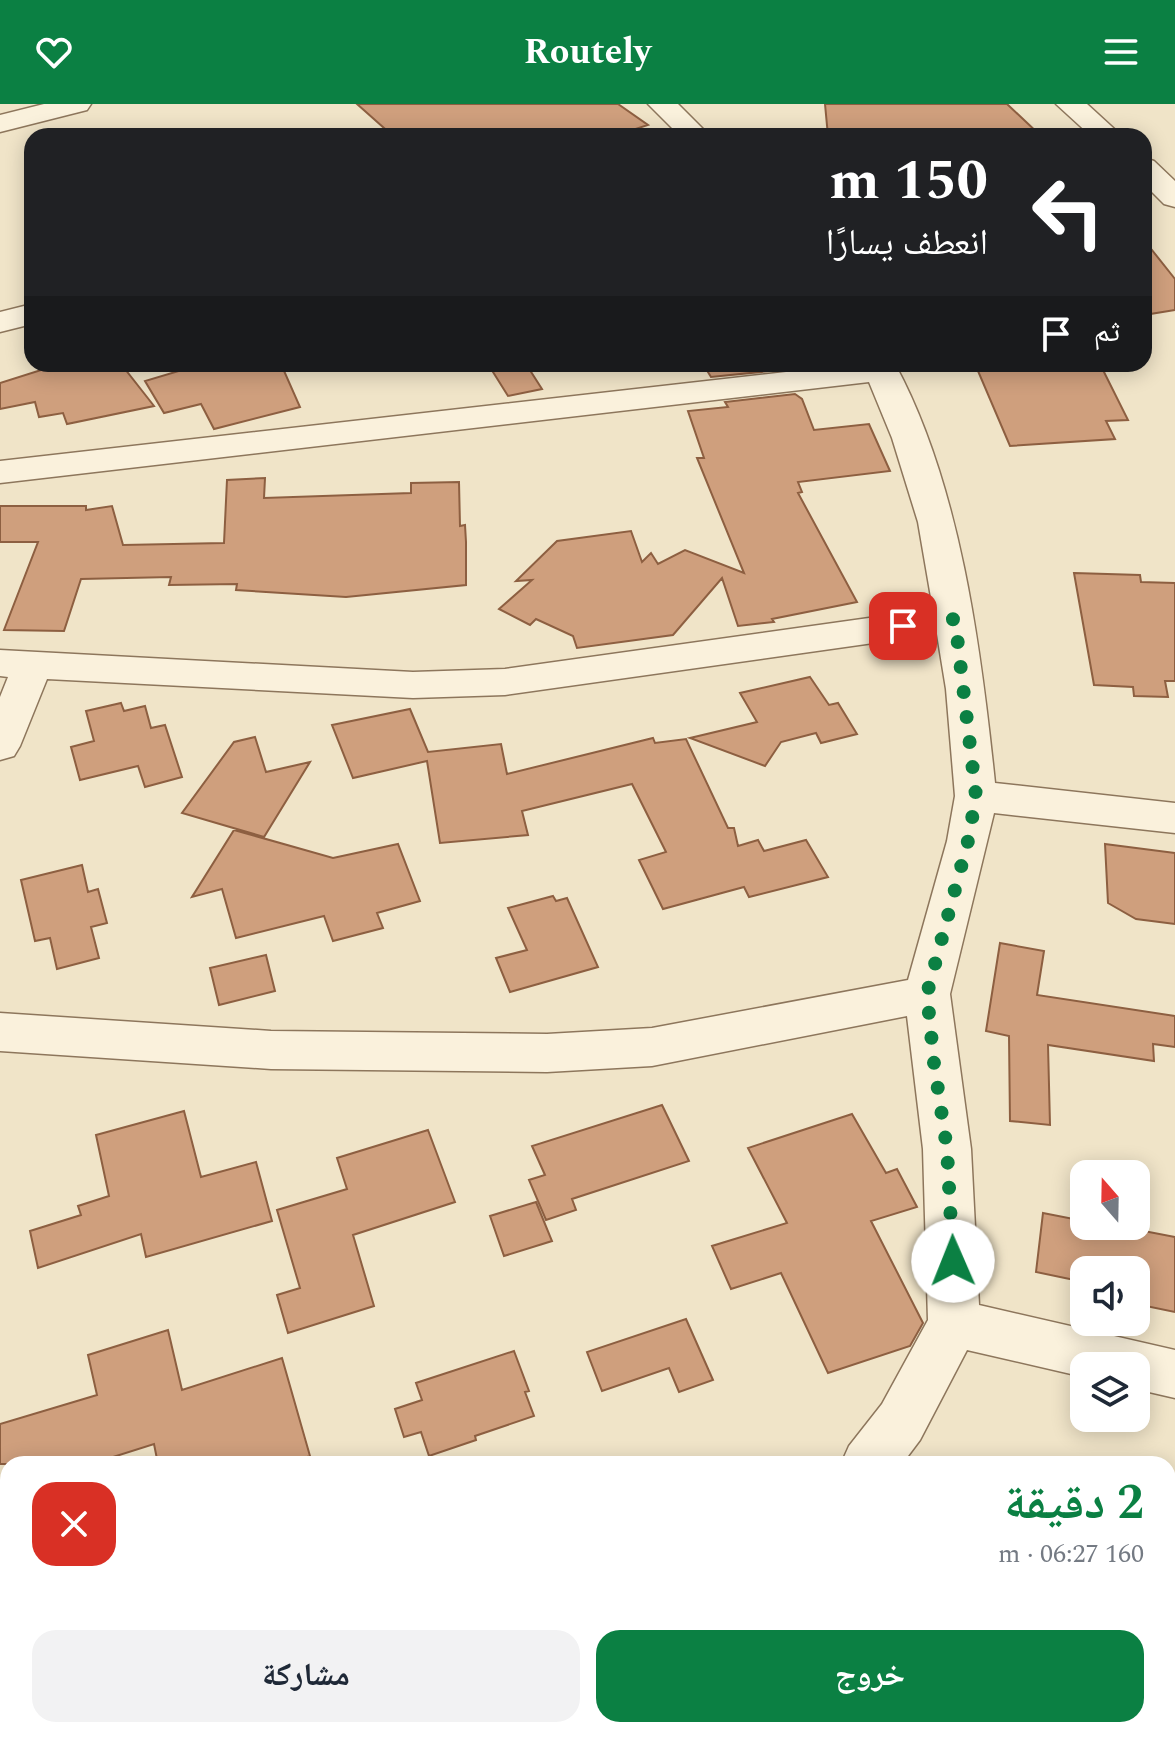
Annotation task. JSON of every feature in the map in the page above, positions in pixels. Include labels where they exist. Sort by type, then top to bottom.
[{"type":"street","points":[[0,124],[77,104]]},
{"type":"street","points":[[662,104],[688,128]]},
{"type":"street","points":[[1070,104],[1098,128]]},
{"type":"street","points":[[1152,175],[1175,198]]},
{"type":"street","points":[[0,322],[24,316]]},
{"type":"street","points":[[0,472],[838,372]]},
{"type":"street","points":[[874,1456],[901,1422],[954,1323],[947,1149],[927,994],[968,841],[976,796],[955,619],[936,522],[909,438],[882,372]]},
{"type":"street","points":[[0,746],[16,665],[413,685],[505,682],[955,619]]},
{"type":"street","points":[[976,796],[1175,818]]},
{"type":"street","points":[[0,1032],[271,1050],[547,1053],[652,1047],[927,994]]},
{"type":"street","points":[[954,1323],[1175,1374]]},
{"type":"building","points":[[357,104],[618,104],[648,125],[639,128],[384,128]]},
{"type":"building","points":[[825,104],[1007,104],[1032,128],[827,128]]},
{"type":"building","points":[[1152,250],[1175,279],[1175,310],[1152,314]]},
{"type":"building","points":[[35,372],[127,372],[154,406],[67,424],[63,413],[39,417],[35,402],[0,409],[0,383]]},
{"type":"building","points":[[175,372],[285,372],[300,407],[214,429],[201,404],[164,413],[145,381]]},
{"type":"building","points":[[493,372],[531,372],[542,389],[508,396]]},
{"type":"building","points":[[708,372],[760,372],[711,377]]},
{"type":"building","points":[[978,372],[1104,372],[1128,420],[1106,421],[1115,439],[1010,446]]},
{"type":"building","points":[[795,394],[802,399],[814,430],[869,424],[890,471],[798,482],[802,492],[798,493],[857,602],[772,619],[774,622],[738,626],[722,578],[673,635],[577,648],[573,636],[536,619],[530,625],[499,609],[532,580],[516,581],[557,541],[631,531],[642,562],[651,553],[658,564],[685,550],[744,573],[697,458],[704,458],[688,411],[728,407],[725,402]]},
{"type":"building","points":[[265,478],[264,498],[411,493],[411,483],[459,482],[460,526],[465,525],[466,585],[346,597],[236,590],[237,584],[169,585],[171,577],[81,579],[64,631],[4,630],[38,542],[0,542],[0,506],[86,506],[86,510],[112,506],[123,545],[224,543],[227,480]]},
{"type":"building","points":[[1074,573],[1140,575],[1141,582],[1175,583],[1175,681],[1165,681],[1168,697],[1134,696],[1133,687],[1094,685]]},
{"type":"building","points":[[810,677],[829,705],[838,703],[857,734],[821,743],[816,733],[781,742],[765,766],[690,738],[757,722],[740,693]]},
{"type":"building","points":[[121,703],[124,711],[145,706],[151,728],[165,725],[182,777],[145,787],[138,766],[80,780],[71,747],[94,741],[86,711]]},
{"type":"building","points":[[410,709],[428,752],[501,744],[507,774],[653,738],[655,743],[686,739],[728,828],[734,828],[738,846],[758,840],[764,851],[806,840],[828,877],[749,897],[744,887],[663,909],[639,860],[666,852],[632,784],[522,811],[528,835],[440,843],[427,761],[353,778],[332,725]]},
{"type":"building","points":[[255,737],[266,772],[310,762],[264,837],[182,813],[234,742]]},
{"type":"building","points":[[234,830],[333,858],[398,844],[420,901],[377,913],[383,928],[333,941],[324,916],[236,938],[222,889],[192,897]]},
{"type":"building","points":[[1105,844],[1175,853],[1175,924],[1136,919],[1108,903]]},
{"type":"building","points":[[82,865],[88,892],[98,889],[107,923],[91,927],[99,958],[57,969],[50,938],[35,941],[21,880]]},
{"type":"building","points":[[553,896],[556,901],[567,898],[598,967],[510,992],[496,958],[527,950],[508,908]]},
{"type":"building","points":[[1000,943],[1044,951],[1037,995],[1175,1016],[1175,1047],[1153,1044],[1154,1061],[1048,1045],[1050,1125],[1010,1121],[1009,1036],[986,1031]]},
{"type":"building","points":[[266,955],[275,991],[219,1005],[210,968]]},
{"type":"building","points":[[662,1105],[689,1161],[572,1199],[576,1210],[546,1220],[529,1180],[545,1175],[532,1146]]},
{"type":"building","points":[[184,1111],[201,1177],[256,1162],[272,1221],[146,1257],[141,1234],[38,1268],[30,1231],[81,1215],[78,1206],[109,1196],[96,1135]]},
{"type":"building","points":[[852,1114],[886,1173],[897,1169],[917,1207],[871,1221],[923,1323],[910,1346],[828,1373],[781,1273],[731,1289],[712,1246],[787,1223],[748,1148]]},
{"type":"building","points":[[428,1130],[455,1202],[353,1235],[374,1306],[288,1333],[277,1295],[300,1288],[277,1210],[347,1189],[337,1158]]},
{"type":"building","points":[[536,1202],[552,1241],[504,1256],[490,1216]]},
{"type":"building","points":[[1043,1213],[1070,1218],[1070,1240],[1150,1240],[1150,1232],[1175,1237],[1175,1312],[1150,1307],[1150,1256],[1070,1256],[1070,1279],[1036,1272]]},
{"type":"building","points":[[686,1319],[713,1380],[679,1392],[669,1368],[602,1391],[587,1352]]},
{"type":"building","points":[[168,1330],[182,1390],[282,1358],[310,1456],[156,1456],[154,1444],[116,1456],[0,1456],[0,1424],[97,1395],[88,1355]]},
{"type":"building","points":[[514,1351],[529,1391],[525,1392],[534,1416],[429,1456],[421,1432],[404,1437],[395,1409],[422,1400],[416,1383]]},
{"type":"route","points":[[903,626],[955,619],[966,689],[976,796],[968,841],[927,994],[947,1149],[953,1261]]}]
